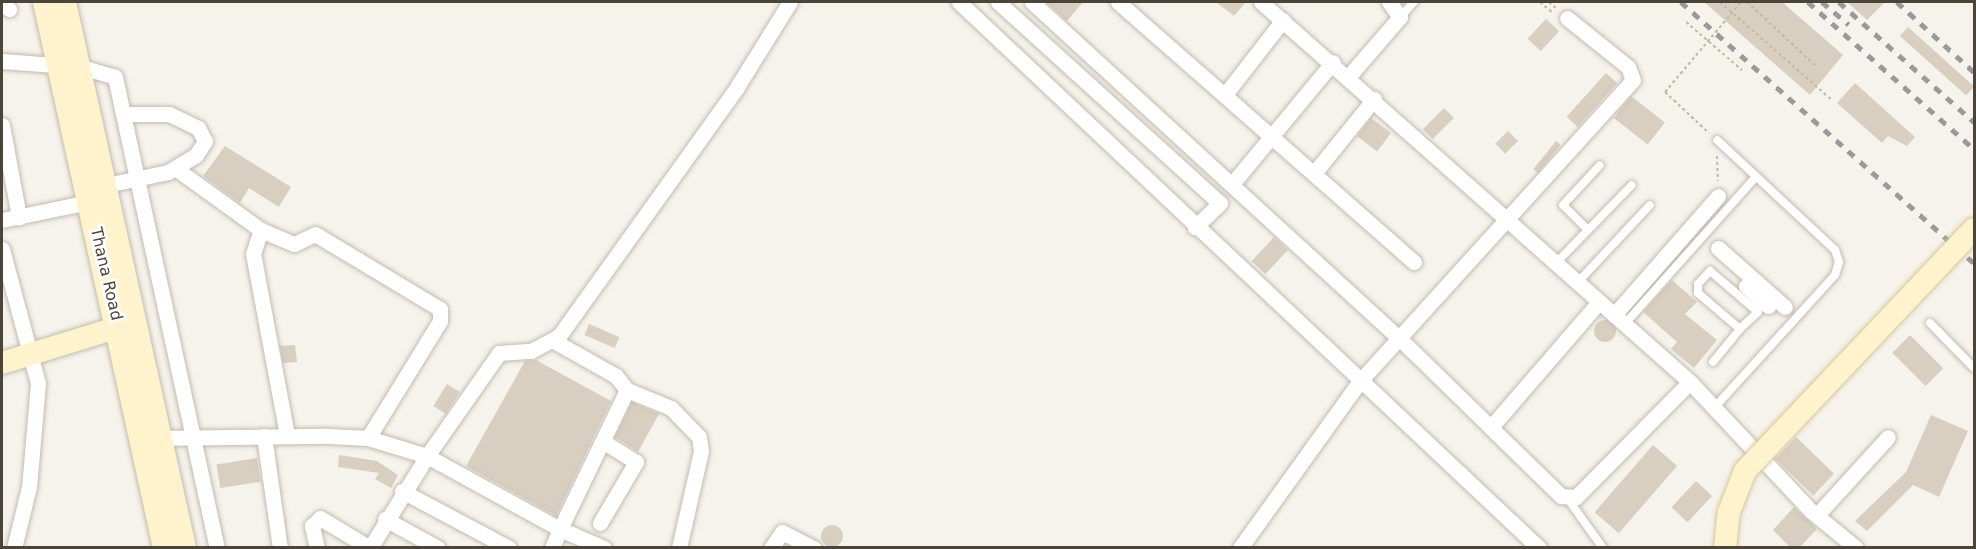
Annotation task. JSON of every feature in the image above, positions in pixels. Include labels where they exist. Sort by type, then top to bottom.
[{"type":"street","name":"Thana Road","points":[[44,2],[70,66],[106,185],[126,320],[152,438],[185,548]]},
{"type":"street","name":"Thana Road","points":[[65,2],[70,66],[89,202],[126,320]]},
{"type":"street","points":[[317,548],[314,520],[326,519],[370,548],[402,491],[499,353],[531,351],[554,341],[676,175],[790,2]]},
{"type":"street","points":[[959,2],[1195,227],[1539,548]]},
{"type":"street","points":[[998,2],[1220,203]]},
{"type":"street","points":[[1032,2],[1398,337],[1568,499],[1690,382]]},
{"type":"street","points":[[1118,2],[1227,92],[1414,262]]},
{"type":"street","points":[[1262,2],[1349,76],[1690,382],[1772,472],[1816,515],[1856,548]]},
{"type":"street","points":[[1349,76],[1400,17],[1389,2]]},
{"type":"street","points":[[1240,548],[1360,381],[1633,80],[1628,67],[1567,18]]},
{"type":"street","points":[[1227,92],[1283,20]]},
{"type":"street","points":[[2,61],[70,66],[115,77],[217,548]]},
{"type":"street","points":[[1195,227],[1220,203],[1333,62]]},
{"type":"street","points":[[1315,172],[1374,99]]},
{"type":"street","points":[[106,185],[137,181],[175,168],[196,155],[205,141],[198,128],[169,114],[124,114]]},
{"type":"street","points":[[2,125],[19,218]]},
{"type":"street","points":[[175,168],[261,230],[294,244],[315,234],[441,309],[441,321],[368,438]]},
{"type":"street","points":[[1614,315],[1718,196]]},
{"type":"street","points":[[2,220],[89,202]]},
{"type":"street","points":[[1725,548],[1729,512],[1745,471],[1974,229]]},
{"type":"street","points":[[261,230],[253,254],[287,435]]},
{"type":"street","points":[[1763,309],[1713,250],[1791,312]]},
{"type":"street","points":[[3,257],[30,349],[38,412],[14,548]]},
{"type":"street","points":[[1491,427],[1599,302]]},
{"type":"street","points":[[2,363],[30,349],[126,320]]},
{"type":"street","points":[[554,341],[616,376],[627,390],[671,408],[699,437],[701,451],[679,548]]},
{"type":"street","points":[[2,352],[30,349]]},
{"type":"street","points":[[552,548],[627,390]]},
{"type":"street","points":[[152,438],[287,435],[368,438],[427,456],[560,529],[604,548]]},
{"type":"street","points":[[264,436],[280,548]]},
{"type":"street","points":[[1816,515],[1888,437]]},
{"type":"street","name":"Thana Road","points":[[152,438],[164,548]]},
{"type":"street","points":[[600,523],[636,462],[604,442]]},
{"type":"street","points":[[402,491],[509,548]]},
{"type":"street","points":[[385,519],[438,548]]},
{"type":"street","points":[[771,548],[782,532],[814,548]]},
{"type":"lane","points":[[1400,17],[1414,2]]},
{"type":"lane","points":[[1713,409],[1791,312],[1835,275],[1835,250],[1754,179],[1717,140]]},
{"type":"lane","points":[[1588,230],[1563,205],[1600,165]]},
{"type":"lane","points":[[1631,317],[1754,179]]},
{"type":"lane","points":[[1557,262],[1632,185]]},
{"type":"lane","points":[[1578,282],[1650,205]]},
{"type":"lane","points":[[1740,329],[1698,293],[1698,284],[1715,272],[1763,309],[1791,312]]},
{"type":"lane","points":[[1713,362],[1740,329],[1763,309]]},
{"type":"lane","points":[[1930,323],[1974,368]]},
{"type":"lane","points":[[1568,499],[1603,548]]},
{"type":"path","points":[[1720,2],[1832,100]]},
{"type":"path","points":[[1718,196],[1717,140],[1665,92],[1741,2]]},
{"type":"path","points":[[1747,2],[1817,67]]},
{"type":"path","points":[[1686,22],[1742,70]]},
{"type":"building","points":[[1046,2],[1083,2],[1067,21]]},
{"type":"building","points":[[1216,2],[1246,2],[1234,16]]},
{"type":"building","points":[[1704,2],[1782,2],[1843,55],[1810,95]]},
{"type":"building","points":[[1847,2],[1885,2],[1867,20]]},
{"type":"building","points":[[1546,19],[1559,31],[1541,51],[1528,39]]},
{"type":"building","points":[[1908,27],[1974,86],[1966,95],[1900,36]]},
{"type":"building","points":[[1606,73],[1617,83],[1578,127],[1567,117]]},
{"type":"building","points":[[1855,83],[1915,137],[1907,146],[1888,136],[1882,143],[1837,103]]},
{"type":"building","points":[[1631,96],[1665,122],[1648,145],[1614,118]]},
{"type":"building","points":[[1444,108],[1454,118],[1433,139],[1423,129]]},
{"type":"building","points":[[1371,118],[1391,133],[1377,151],[1357,136]]},
{"type":"building","points":[[1508,131],[1518,141],[1505,154],[1495,144]]},
{"type":"building","points":[[1556,141],[1561,145],[1538,173],[1533,169]]},
{"type":"building","points":[[225,146],[291,187],[279,207],[249,188],[240,203],[203,176]]},
{"type":"building","points":[[1274,237],[1288,250],[1265,274],[1251,261]]},
{"type":"building","points":[[1672,280],[1697,302],[1685,314],[1717,340],[1694,368],[1671,349],[1677,342],[1643,312]]},
{"type":"building","points":[[1601,320],[1609,320],[1616,327],[1616,335],[1609,342],[1601,342],[1594,335],[1594,327]]},
{"type":"building","points":[[589,324],[619,337],[615,348],[584,335]]},
{"type":"building","points":[[1910,335],[1943,368],[1926,386],[1892,353]]},
{"type":"building","points":[[295,345],[297,362],[283,363],[280,346]]},
{"type":"building","points":[[536,360],[611,401],[556,516],[466,466],[525,361]]},
{"type":"building","points":[[447,384],[460,392],[446,414],[433,406]]},
{"type":"building","points":[[632,402],[659,414],[638,452],[615,437]]},
{"type":"building","points":[[1931,415],[1968,431],[1939,497],[1913,485],[1867,531],[1855,521],[1906,472]]},
{"type":"building","points":[[1796,437],[1834,474],[1813,495],[1775,459]]},
{"type":"building","points":[[1653,445],[1677,466],[1619,533],[1595,512]]},
{"type":"building","points":[[339,455],[377,461],[398,475],[391,488],[375,479],[379,473],[338,467]]},
{"type":"building","points":[[257,458],[261,482],[220,488],[217,464]]},
{"type":"building","points":[[1696,481],[1712,496],[1688,522],[1671,507]]},
{"type":"building","points":[[1794,507],[1817,529],[1799,548],[1791,548],[1773,530]]},
{"type":"building","points":[[832,525],[840,528],[843,536],[840,544],[832,547],[824,544],[821,536],[824,528]]},
{"type":"railway","points":[[1681,2],[1974,263]]},
{"type":"railway","points":[[1808,2],[1974,149]]},
{"type":"railway","points":[[1822,2],[1849,25]]},
{"type":"railway","points":[[1839,2],[1974,122]]},
{"type":"railway","points":[[1897,2],[1974,72]]}]
